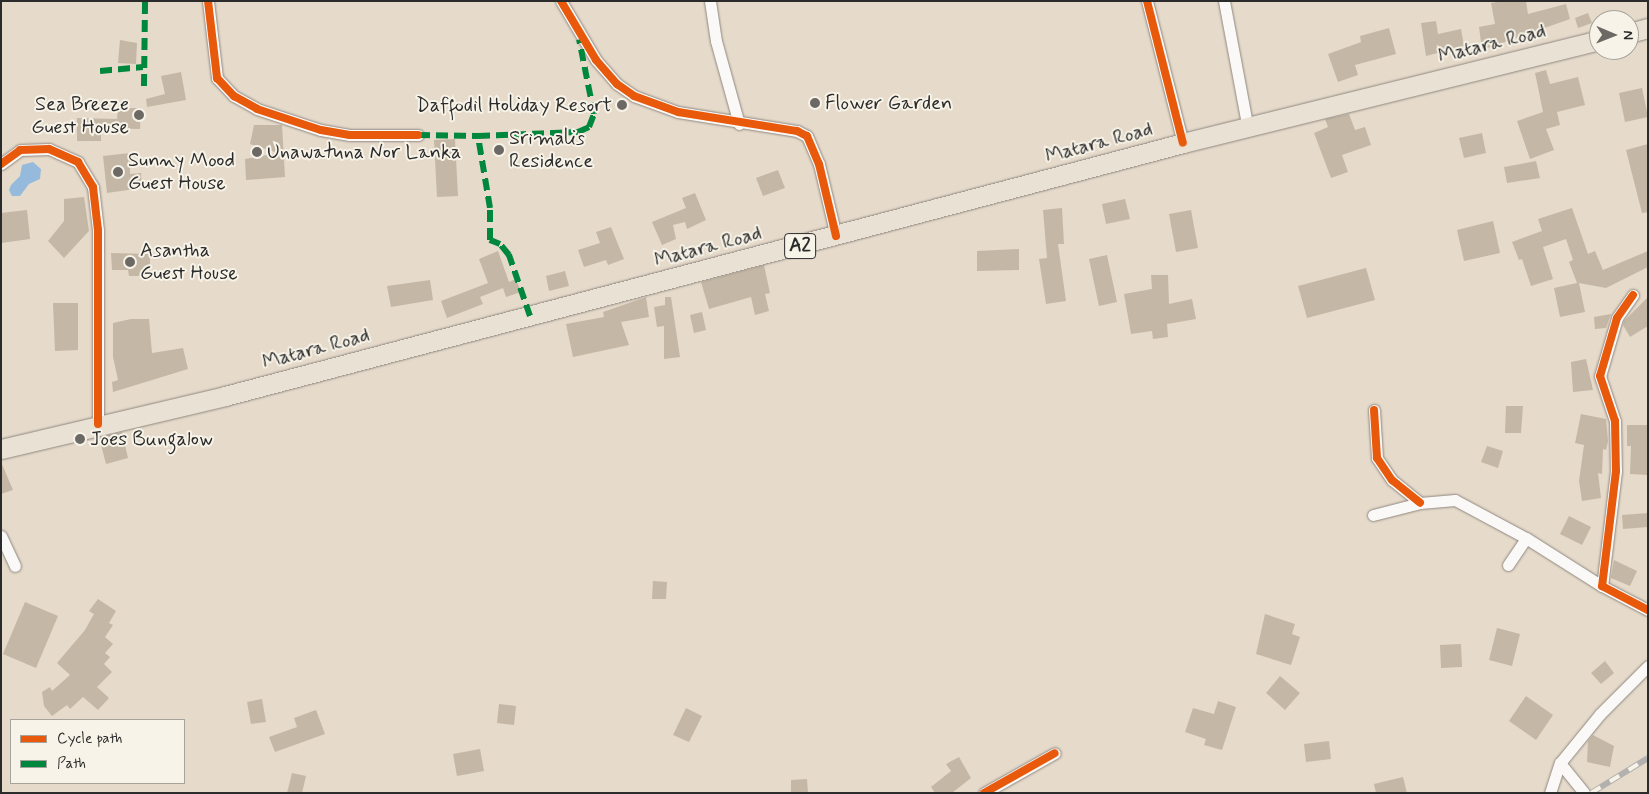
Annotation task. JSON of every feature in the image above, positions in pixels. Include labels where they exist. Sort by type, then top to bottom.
[{"type":"highway","name":"Matara Road","points":[[1,449],[98,424],[225,396],[1183,143],[1248,129],[1589,43]]},
{"type":"street","points":[[208,1],[217,78],[234,96],[257,109],[321,130],[350,135],[418,135]]},
{"type":"street","points":[[561,1],[596,60],[617,84],[634,96],[678,112],[739,124],[797,131],[807,136],[819,164],[836,236]]},
{"type":"street","points":[[710,1],[716,40],[739,124]]},
{"type":"street","points":[[1147,1],[1183,143]]},
{"type":"street","points":[[1224,1],[1248,129]]},
{"type":"street","points":[[1,164],[20,150],[49,149],[78,162],[93,187],[98,230],[98,424]]},
{"type":"street","points":[[1602,586],[1616,471],[1615,421],[1600,376],[1617,318],[1633,295]]},
{"type":"street","points":[[1374,410],[1377,458],[1392,480],[1420,503]]},
{"type":"street","points":[[1373,515],[1420,503],[1455,500],[1526,538],[1602,586],[1648,610]]},
{"type":"street","points":[[1,536],[14,566]]},
{"type":"street","points":[[1508,565],[1526,538]]},
{"type":"street","points":[[1550,793],[1560,763],[1600,714],[1648,666]]},
{"type":"street","points":[[984,793],[1054,753]]},
{"type":"street","points":[[1560,763],[1584,793]]},
{"type":"water","points":[[33,162],[41,169],[40,179],[29,184],[20,196],[12,196],[9,190],[11,185],[20,176],[22,165]]},
{"type":"building","points":[[1526,1],[1528,14],[1566,4],[1570,19],[1482,50],[1479,27],[1495,24],[1491,3]]},
{"type":"building","points":[[1588,13],[1589,24],[1578,28],[1575,18]]},
{"type":"building","points":[[1436,21],[1438,34],[1461,29],[1464,46],[1426,56],[1421,23]]},
{"type":"building","points":[[1389,28],[1396,54],[1355,65],[1358,75],[1338,82],[1328,54],[1361,42],[1360,36]]},
{"type":"building","points":[[120,40],[137,43],[136,64],[118,63]]},
{"type":"building","points":[[1546,70],[1550,84],[1578,77],[1585,105],[1557,112],[1560,125],[1546,129],[1554,150],[1530,159],[1517,121],[1543,112],[1535,73]]},
{"type":"building","points":[[181,72],[186,100],[147,107],[146,99],[165,94],[161,76]]},
{"type":"building","points":[[1642,88],[1648,117],[1625,122],[1619,93]]},
{"type":"building","points":[[118,108],[141,108],[140,129],[101,128],[101,141],[77,141],[77,118],[117,119]]},
{"type":"building","points":[[1349,114],[1355,130],[1365,127],[1371,145],[1342,155],[1348,172],[1331,178],[1314,133],[1328,127],[1325,119]]},
{"type":"building","points":[[254,125],[282,125],[285,177],[246,180],[245,159],[278,153],[250,144]]},
{"type":"building","points":[[1482,133],[1486,153],[1464,158],[1459,138]]},
{"type":"building","points":[[455,139],[458,196],[437,197],[434,140]]},
{"type":"building","points":[[1648,144],[1648,212],[1642,213],[1626,150]]},
{"type":"building","points":[[130,153],[130,174],[141,173],[142,188],[107,193],[103,156]]},
{"type":"building","points":[[1536,161],[1540,178],[1507,183],[1504,167]]},
{"type":"building","points":[[778,170],[785,188],[763,196],[756,178]]},
{"type":"building","points":[[695,193],[706,220],[687,229],[685,222],[673,225],[676,239],[662,245],[652,222],[686,208],[682,198]]},
{"type":"building","points":[[84,197],[89,231],[64,258],[48,241],[64,221],[64,199]]},
{"type":"building","points":[[1125,199],[1130,219],[1106,224],[1102,204]]},
{"type":"building","points":[[1062,208],[1064,244],[1058,244],[1066,301],[1046,304],[1039,259],[1047,258],[1043,210]]},
{"type":"building","points":[[1572,208],[1588,254],[1595,251],[1603,270],[1648,251],[1648,267],[1606,288],[1579,283],[1585,312],[1560,317],[1554,288],[1577,283],[1569,262],[1573,260],[1566,239],[1543,247],[1553,279],[1531,286],[1522,259],[1519,260],[1512,242],[1542,231],[1538,219]]},
{"type":"building","points":[[27,210],[30,239],[1,243],[1,213]]},
{"type":"building","points":[[1191,210],[1198,248],[1176,252],[1169,214]]},
{"type":"building","points":[[1493,221],[1500,253],[1464,261],[1457,230]]},
{"type":"building","points":[[611,227],[624,259],[608,265],[606,260],[584,267],[578,250],[600,243],[596,232]]},
{"type":"building","points":[[1019,249],[1019,270],[977,271],[977,251]]},
{"type":"building","points":[[498,251],[509,282],[516,279],[521,292],[506,297],[503,288],[480,297],[483,304],[447,318],[441,301],[488,283],[479,259]]},
{"type":"building","name":"Asantha Guest House","points":[[111,253],[150,254],[150,276],[129,276],[128,270],[112,270]]},
{"type":"building","points":[[1107,255],[1117,302],[1099,306],[1089,259]]},
{"type":"building","points":[[764,265],[770,293],[765,294],[769,311],[755,315],[751,297],[709,309],[701,282]]},
{"type":"building","points":[[1366,268],[1375,300],[1307,318],[1298,286]]},
{"type":"building","points":[[565,271],[569,286],[549,291],[546,276]]},
{"type":"building","points":[[1151,275],[1168,275],[1169,304],[1192,299],[1196,319],[1167,324],[1168,337],[1153,339],[1152,331],[1131,334],[1124,294],[1152,289]]},
{"type":"building","points":[[430,280],[433,300],[391,307],[387,286]]},
{"type":"building","points":[[646,297],[649,317],[621,322],[629,345],[573,357],[566,324],[604,317],[603,312]]},
{"type":"building","points":[[665,297],[671,297],[680,357],[664,359],[664,326],[657,327],[654,307],[665,305]]},
{"type":"building","points":[[1648,297],[1648,326],[1630,337],[1623,325],[1624,321]]},
{"type":"building","points":[[53,303],[78,303],[78,350],[55,351]]},
{"type":"building","points":[[702,312],[706,330],[694,333],[690,315]]},
{"type":"building","points":[[1611,314],[1606,328],[1595,329],[1594,317]]},
{"type":"building","points":[[131,319],[149,319],[152,353],[183,348],[188,369],[113,392],[112,382],[118,380],[113,357],[113,323]]},
{"type":"building","points":[[1586,359],[1593,390],[1573,392],[1571,362]]},
{"type":"building","points":[[1506,406],[1523,406],[1521,433],[1505,433]]},
{"type":"building","points":[[1581,414],[1606,419],[1608,441],[1606,450],[1603,449],[1602,474],[1598,473],[1601,498],[1582,501],[1579,481],[1584,445],[1575,443]]},
{"type":"building","points":[[1627,425],[1648,425],[1648,475],[1630,474],[1631,446],[1627,446]]},
{"type":"building","points":[[122,432],[128,458],[106,464],[99,437]]},
{"type":"building","points":[[1487,446],[1503,451],[1498,468],[1481,462]]},
{"type":"building","points":[[1,462],[13,490],[1,494]]},
{"type":"building","points":[[1648,513],[1648,527],[1623,529],[1622,515]]},
{"type":"building","points":[[1569,516],[1591,527],[1582,545],[1560,534]]},
{"type":"building","points":[[1614,560],[1637,571],[1630,586],[1611,578]]},
{"type":"building","points":[[653,581],[667,582],[666,599],[652,599]]},
{"type":"building","points":[[98,599],[116,611],[109,623],[113,625],[105,637],[113,644],[105,653],[110,657],[104,664],[112,672],[97,687],[109,698],[98,710],[83,697],[70,709],[67,705],[52,716],[44,706],[42,692],[50,687],[52,691],[70,675],[57,663],[85,630],[94,614],[89,611]]},
{"type":"building","points":[[25,602],[58,616],[36,668],[3,654]]},
{"type":"building","points":[[1265,614],[1295,624],[1292,634],[1300,637],[1291,665],[1256,654]]},
{"type":"building","points":[[1497,628],[1520,634],[1512,666],[1489,660]]},
{"type":"building","points":[[1461,644],[1462,667],[1441,668],[1440,645]]},
{"type":"building","points":[[1605,661],[1614,673],[1601,684],[1591,673]]},
{"type":"building","points":[[1280,676],[1300,693],[1285,710],[1266,693]]},
{"type":"building","points":[[1526,696],[1553,715],[1536,740],[1509,721]]},
{"type":"building","points":[[262,699],[266,722],[251,724],[247,702]]},
{"type":"building","points":[[1218,701],[1236,707],[1222,750],[1204,745],[1206,739],[1185,732],[1193,708],[1214,714]]},
{"type":"building","points":[[499,704],[516,706],[514,725],[497,723]]},
{"type":"building","points":[[686,708],[702,716],[689,742],[673,735]]},
{"type":"building","points":[[316,710],[325,734],[275,752],[269,737],[297,727],[294,718]]},
{"type":"building","points":[[1593,735],[1614,746],[1610,767],[1587,762],[1588,741]]},
{"type":"building","points":[[1329,741],[1331,759],[1306,762],[1304,744]]},
{"type":"building","points":[[480,749],[484,771],[457,776],[453,754]]},
{"type":"building","points":[[959,757],[971,778],[952,793],[935,793],[931,787],[951,771],[946,764]]},
{"type":"building","points":[[292,773],[306,776],[302,793],[287,793]]},
{"type":"building","points":[[1403,777],[1407,793],[1376,793],[1374,784]]},
{"type":"building","points":[[807,779],[808,793],[791,793],[791,780]]},
{"type":"railway","points":[[1591,793],[1648,758]]},
{"type":"marked path","points":[[144,86],[145,1]]},
{"type":"marked path","points":[[530,316],[509,255],[500,244],[490,240],[490,208],[478,136],[578,132],[589,127],[594,114],[579,39]]},
{"type":"marked path","points":[[100,71],[143,67]]},
{"type":"marked path","points":[[418,135],[478,136]]},
{"type":"cycle path","points":[[208,1],[217,78],[234,96],[257,109],[321,130],[350,135],[418,135]]},
{"type":"cycle path","points":[[561,1],[596,60],[617,84],[634,96],[678,112],[797,131],[807,136],[819,164],[836,236]]},
{"type":"cycle path","points":[[1147,1],[1183,143]]},
{"type":"cycle path","points":[[1,164],[20,150],[49,149],[78,162],[93,187],[98,230],[98,424]]},
{"type":"cycle path","points":[[1633,295],[1617,318],[1600,376],[1615,421],[1616,471],[1602,586],[1648,610]]},
{"type":"cycle path","points":[[1374,410],[1377,458],[1392,480],[1420,503]]},
{"type":"cycle path","points":[[984,793],[1055,753]]},
{"type":"place","name":"Flower Garden","points":[[815,103]]},
{"type":"place","name":"Daffodil Holiday Resort","points":[[622,105]]},
{"type":"place","name":"Sea Breeze Guest House","points":[[139,115]]},
{"type":"place","name":"Srimalis Residence","points":[[499,150]]},
{"type":"place","name":"Unawatuna Nor Lanka","points":[[257,152]]},
{"type":"place","name":"Sunny Mood Guest House","points":[[118,172]]},
{"type":"place","name":"Asantha Guest House","points":[[130,262]]},
{"type":"place","name":"Joes Bungalow","points":[[80,439]]}]
